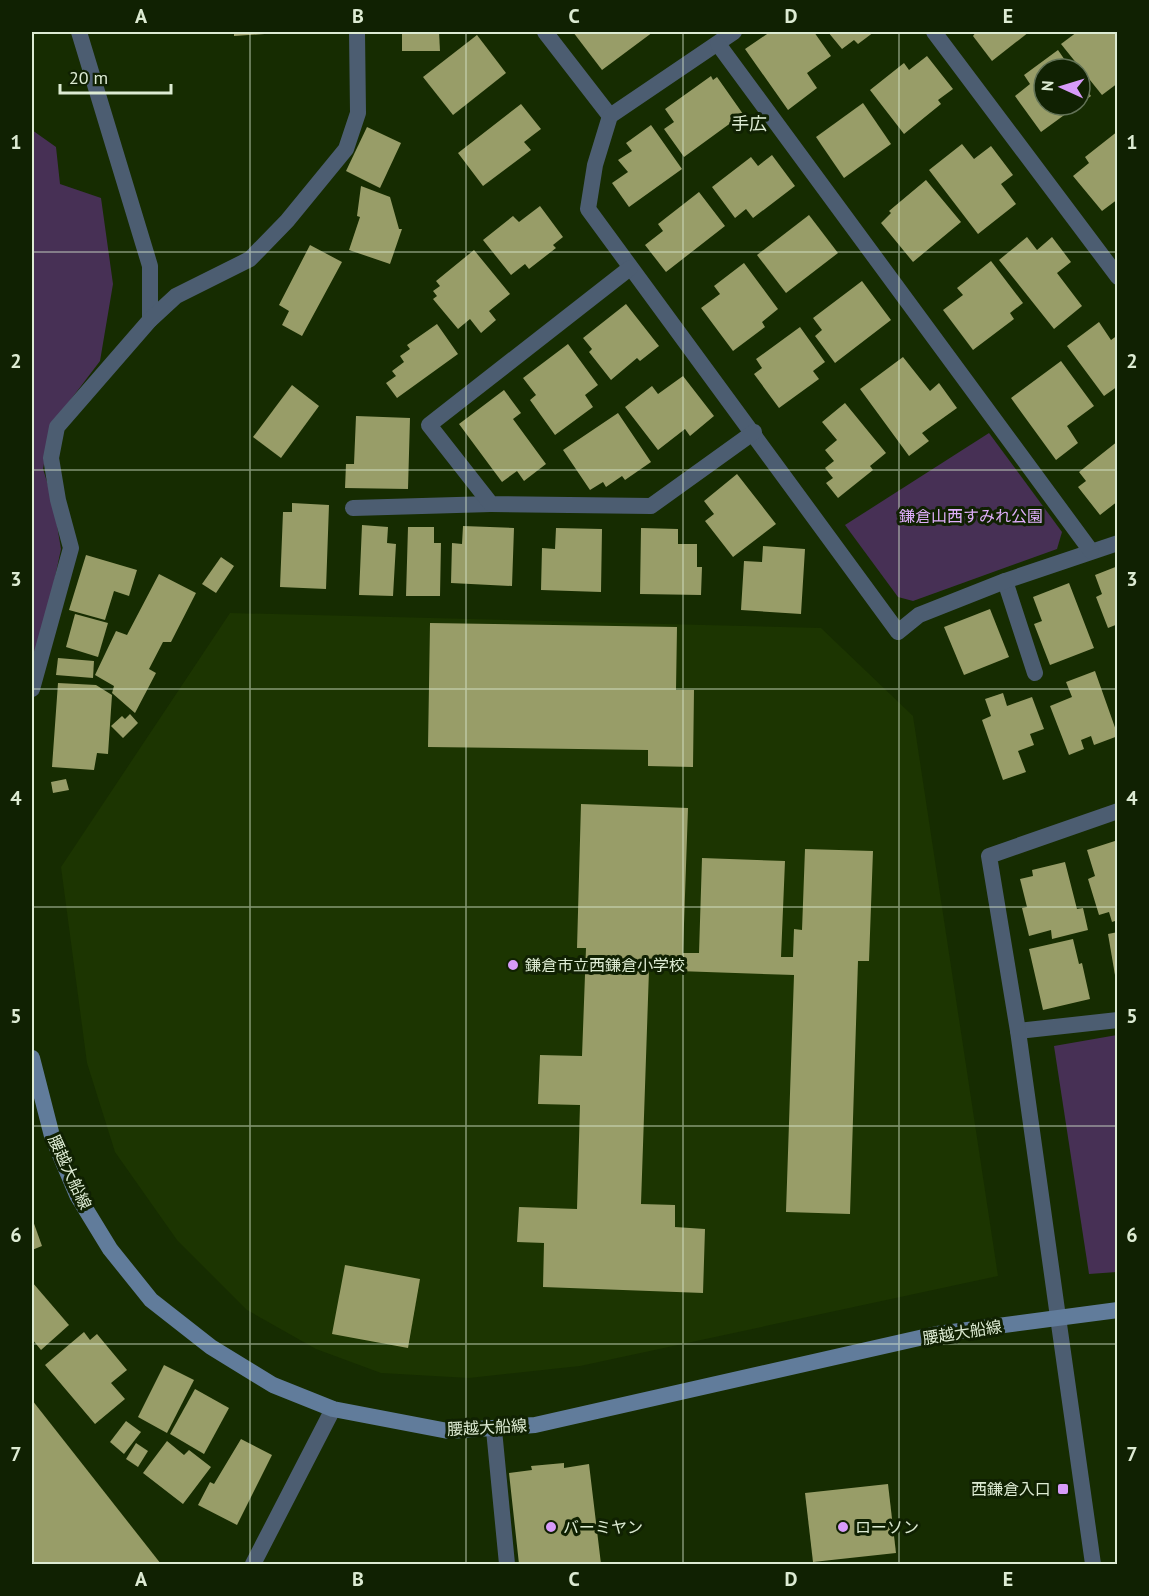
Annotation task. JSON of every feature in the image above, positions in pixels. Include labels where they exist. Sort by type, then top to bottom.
[{"type":"main road","name":"腰越大船線","points":[[32,1069],[52,1136],[77,1195],[110,1249],[151,1300],[211,1347],[273,1385],[333,1409],[448,1431],[494,1430],[583,1415],[937,1334],[1118,1310]]},
{"type":"street","points":[[79,32],[150,266],[150,320]]},
{"type":"street","points":[[32,689],[71,548],[58,500],[51,458],[57,427],[108,366],[150,320],[176,296],[250,259],[287,221],[346,149],[358,113],[357,32]]},
{"type":"street","points":[[545,32],[610,116]]},
{"type":"street","points":[[734,32],[610,116],[595,165],[588,208],[898,632],[919,615],[1005,581],[1118,543]]},
{"type":"street","points":[[934,32],[1118,277]]},
{"type":"street","points":[[718,44],[1091,551]]},
{"type":"street","points":[[492,504],[429,425],[630,268]]},
{"type":"street","points":[[353,508],[492,504],[651,507],[754,432]]},
{"type":"street","points":[[1005,581],[1035,673]]},
{"type":"street","points":[[1093,1564],[1018,1031],[989,856],[1118,811]]},
{"type":"street","points":[[1018,1031],[1118,1020]]},
{"type":"street","points":[[253,1564],[333,1409]]},
{"type":"street","points":[[494,1430],[507,1564]]},
{"type":"shaded area","name":"鎌倉市立西鎌倉小学校","points":[[230,613],[821,628],[913,716],[998,1276],[580,1366],[469,1378],[381,1373],[316,1349],[247,1310],[177,1240],[115,1152],[87,1063],[61,867]]},
{"type":"green space","points":[[32,130],[56,147],[60,184],[101,198],[113,284],[100,361],[59,415],[50,432],[43,469],[53,501],[61,549],[47,615],[32,667]]},
{"type":"green space","name":"鎌倉山西すみれ公園","points":[[989,433],[1062,532],[1057,549],[913,601],[898,597],[845,525]]},
{"type":"green space","points":[[1117,1035],[1117,1272],[1089,1274],[1054,1046]]},
{"type":"building","points":[[234,32],[279,32],[279,33],[234,36]]},
{"type":"building","points":[[402,32],[439,32],[440,51],[402,51]]},
{"type":"building","points":[[573,32],[653,32],[602,70]]},
{"type":"building","points":[[770,32],[814,32],[831,56],[807,73],[817,88],[788,110],[745,49]]},
{"type":"building","points":[[828,32],[874,32],[858,44],[854,40],[842,49]]},
{"type":"building","points":[[976,32],[1029,32],[992,61],[973,36]]},
{"type":"building","points":[[1077,32],[1118,32],[1118,83],[1102,95],[1092,83],[1092,57],[1071,57],[1061,44]]},
{"type":"building","points":[[477,35],[506,73],[453,115],[423,77]]},
{"type":"building","points":[[1058,50],[1063,57],[1048,57]]},
{"type":"building","points":[[927,56],[953,89],[938,100],[941,104],[904,134],[870,90],[904,63],[909,70]]},
{"type":"building","points":[[1032,69],[1032,117],[1062,117],[1041,132],[1015,96],[1030,84],[1024,75]]},
{"type":"building","points":[[711,76],[713,80],[717,77],[743,114],[684,157],[664,129],[674,122],[665,109]]},
{"type":"building","points":[[863,103],[891,144],[844,178],[816,137]]},
{"type":"building","points":[[521,104],[541,129],[524,142],[531,150],[483,186],[458,153]]},
{"type":"building","points":[[651,125],[682,169],[629,207],[612,183],[628,172],[618,160],[632,151],[626,143]]},
{"type":"building","points":[[367,127],[401,143],[380,188],[346,171]]},
{"type":"building","points":[[1118,131],[1118,199],[1102,211],[1073,176],[1089,163],[1085,157]]},
{"type":"building","points":[[962,144],[974,159],[991,146],[1013,175],[1001,184],[1016,204],[978,234],[929,170]]},
{"type":"building","points":[[772,155],[795,186],[753,218],[746,209],[735,218],[712,187],[751,157],[758,166]]},
{"type":"building","points":[[926,180],[961,222],[913,262],[881,223],[891,213],[889,211]]},
{"type":"building","points":[[361,186],[390,197],[399,229],[402,229],[390,264],[349,250],[360,217],[357,216]]},
{"type":"building","points":[[699,192],[725,226],[666,272],[645,245],[663,231],[658,224]]},
{"type":"building","points":[[540,206],[563,237],[553,245],[556,248],[529,269],[525,264],[511,275],[483,240],[513,216],[519,222]]},
{"type":"building","points":[[809,215],[838,253],[786,293],[757,255]]},
{"type":"building","points":[[1027,237],[1037,250],[1052,237],[1071,262],[1057,273],[1082,306],[1054,329],[999,260]]},
{"type":"building","points":[[310,245],[342,262],[302,336],[282,325],[289,311],[279,305]]},
{"type":"building","points":[[474,250],[510,294],[489,311],[496,320],[481,333],[470,319],[458,329],[433,299],[437,296],[433,291],[440,286],[436,281]]},
{"type":"building","points":[[991,261],[1023,303],[1010,313],[1014,319],[973,350],[943,310],[963,295],[957,288]]},
{"type":"building","points":[[744,263],[778,309],[762,322],[765,327],[733,351],[701,308],[720,294],[714,286]]},
{"type":"building","points":[[862,281],[891,320],[835,363],[815,336],[822,330],[813,318]]},
{"type":"building","points":[[626,304],[659,346],[640,361],[637,358],[611,380],[589,352],[592,349],[583,338]]},
{"type":"building","points":[[1099,322],[1111,340],[1118,335],[1118,386],[1104,396],[1067,346]]},
{"type":"building","points":[[437,324],[458,354],[397,398],[386,383],[396,376],[392,371],[404,362],[400,356],[410,349],[407,345]]},
{"type":"building","points":[[800,327],[825,362],[813,371],[819,379],[779,408],[754,374],[762,368],[756,359]]},
{"type":"building","points":[[568,344],[598,385],[585,395],[593,407],[555,435],[530,400],[536,395],[523,378]]},
{"type":"building","points":[[903,357],[930,391],[939,383],[957,408],[922,433],[929,441],[909,456],[860,389]]},
{"type":"building","points":[[1061,361],[1094,406],[1067,426],[1078,443],[1056,460],[1011,398]]},
{"type":"building","points":[[683,376],[714,416],[690,436],[685,429],[658,450],[625,407],[652,386],[658,394]]},
{"type":"building","points":[[292,385],[319,406],[281,458],[253,437]]},
{"type":"building","points":[[504,390],[521,413],[513,419],[546,464],[524,481],[517,471],[502,482],[459,424]]},
{"type":"building","points":[[845,403],[886,453],[870,466],[873,470],[838,498],[826,483],[833,478],[825,468],[834,461],[825,450],[837,440],[822,422]]},
{"type":"building","points":[[618,413],[651,462],[625,480],[622,476],[606,487],[603,482],[590,490],[563,450]]},
{"type":"building","points":[[356,416],[410,418],[408,489],[345,488],[346,464],[354,464]]},
{"type":"building","points":[[1118,441],[1118,501],[1100,515],[1078,487],[1086,481],[1079,472]]},
{"type":"building","points":[[737,474],[776,524],[733,557],[705,521],[714,514],[704,501]]},
{"type":"building","points":[[292,503],[329,505],[326,589],[280,587],[283,512],[292,512]]},
{"type":"building","points":[[362,525],[388,527],[387,543],[396,544],[393,596],[359,595]]},
{"type":"building","points":[[463,526],[514,528],[512,586],[451,583],[452,543],[462,544]]},
{"type":"building","points":[[408,527],[434,527],[434,543],[441,543],[440,596],[406,596]]},
{"type":"building","points":[[556,528],[602,529],[601,592],[541,590],[542,548],[555,549]]},
{"type":"building","points":[[641,528],[678,529],[678,544],[697,544],[697,567],[702,567],[701,595],[640,594]]},
{"type":"building","points":[[763,546],[805,549],[801,614],[741,610],[744,561],[762,562]]},
{"type":"building","points":[[86,555],[137,570],[129,596],[114,591],[105,620],[69,610]]},
{"type":"building","points":[[221,557],[234,566],[216,593],[202,584]]},
{"type":"building","points":[[1118,566],[1118,624],[1108,628],[1096,597],[1102,594],[1095,575]]},
{"type":"building","points":[[159,574],[196,593],[171,642],[163,642],[149,669],[156,673],[135,713],[112,693],[114,686],[95,675],[116,631],[127,635]]},
{"type":"building","points":[[1069,583],[1094,648],[1050,665],[1034,624],[1042,621],[1033,597]]},
{"type":"building","points":[[990,609],[1009,657],[964,675],[944,627]]},
{"type":"building","points":[[75,614],[108,623],[98,657],[66,647]]},
{"type":"building","points":[[430,623],[677,627],[676,690],[694,690],[693,767],[648,766],[648,750],[428,747]]},
{"type":"building","points":[[58,658],[94,661],[93,678],[56,675]]},
{"type":"building","points":[[1095,671],[1118,736],[1094,745],[1091,736],[1081,740],[1084,749],[1069,755],[1050,706],[1072,697],[1066,682]]},
{"type":"building","points":[[58,683],[96,685],[112,695],[108,754],[97,753],[94,770],[52,767]]},
{"type":"building","points":[[1003,693],[1007,706],[1032,697],[1044,729],[1030,734],[1034,745],[1018,751],[1026,772],[1003,780],[982,720],[991,716],[985,699]]},
{"type":"building","points":[[130,714],[138,723],[123,738],[111,726],[122,716],[125,719]]},
{"type":"building","points":[[66,779],[69,790],[53,793],[51,782]]},
{"type":"building","points":[[581,804],[688,808],[683,953],[699,953],[702,858],[785,861],[781,957],[793,957],[794,929],[802,930],[805,849],[873,851],[869,961],[858,961],[850,1214],[786,1212],[794,975],[649,970],[641,1204],[675,1205],[675,1227],[705,1229],[703,1293],[543,1287],[544,1243],[517,1242],[519,1207],[577,1209],[580,1105],[538,1104],[540,1055],[582,1056],[586,948],[577,948]]},
{"type":"building","points":[[1118,840],[1118,920],[1112,922],[1109,912],[1099,915],[1088,879],[1095,876],[1087,850]]},
{"type":"building","points":[[1065,862],[1077,909],[1083,908],[1088,930],[1052,939],[1051,930],[1029,936],[1022,908],[1027,907],[1020,879],[1033,876],[1032,870]]},
{"type":"building","points":[[1118,932],[1118,980],[1116,981],[1108,934]]},
{"type":"building","points":[[1073,939],[1079,964],[1082,963],[1090,999],[1043,1010],[1029,949]]},
{"type":"building","points":[[32,1218],[42,1246],[32,1250]]},
{"type":"building","points":[[345,1265],[420,1279],[408,1348],[332,1334]]},
{"type":"building","points":[[32,1282],[69,1325],[41,1350],[32,1339]]},
{"type":"building","points":[[84,1332],[90,1340],[97,1334],[127,1370],[111,1383],[125,1399],[95,1424],[45,1365]]},
{"type":"building","points":[[164,1365],[194,1380],[167,1433],[138,1417]]},
{"type":"building","points":[[195,1389],[229,1408],[204,1454],[170,1434]]},
{"type":"building","points":[[32,1400],[161,1564],[32,1564]]},
{"type":"building","points":[[126,1421],[141,1432],[124,1454],[110,1442]]},
{"type":"building","points":[[241,1439],[272,1455],[237,1525],[198,1505],[210,1482],[214,1484]]},
{"type":"building","points":[[167,1441],[184,1455],[189,1450],[211,1467],[183,1504],[143,1473]]},
{"type":"building","points":[[136,1443],[148,1451],[138,1467],[126,1459]]},
{"type":"building","points":[[564,1463],[564,1468],[589,1464],[601,1564],[519,1564],[509,1473],[532,1470],[531,1466]]},
{"type":"building","points":[[888,1484],[896,1553],[813,1562],[805,1493]]},
{"type":"place","name":"鎌倉市立西鎌倉小学校","points":[[513,965]]},
{"type":"place","name":"西鎌倉入口","points":[[1063,1489]]},
{"type":"place","name":"バーミヤン","points":[[551,1527]]},
{"type":"place","name":"ローソン","points":[[843,1527]]},
{"type":"district","name":"手広","points":[[749,123]]}]
